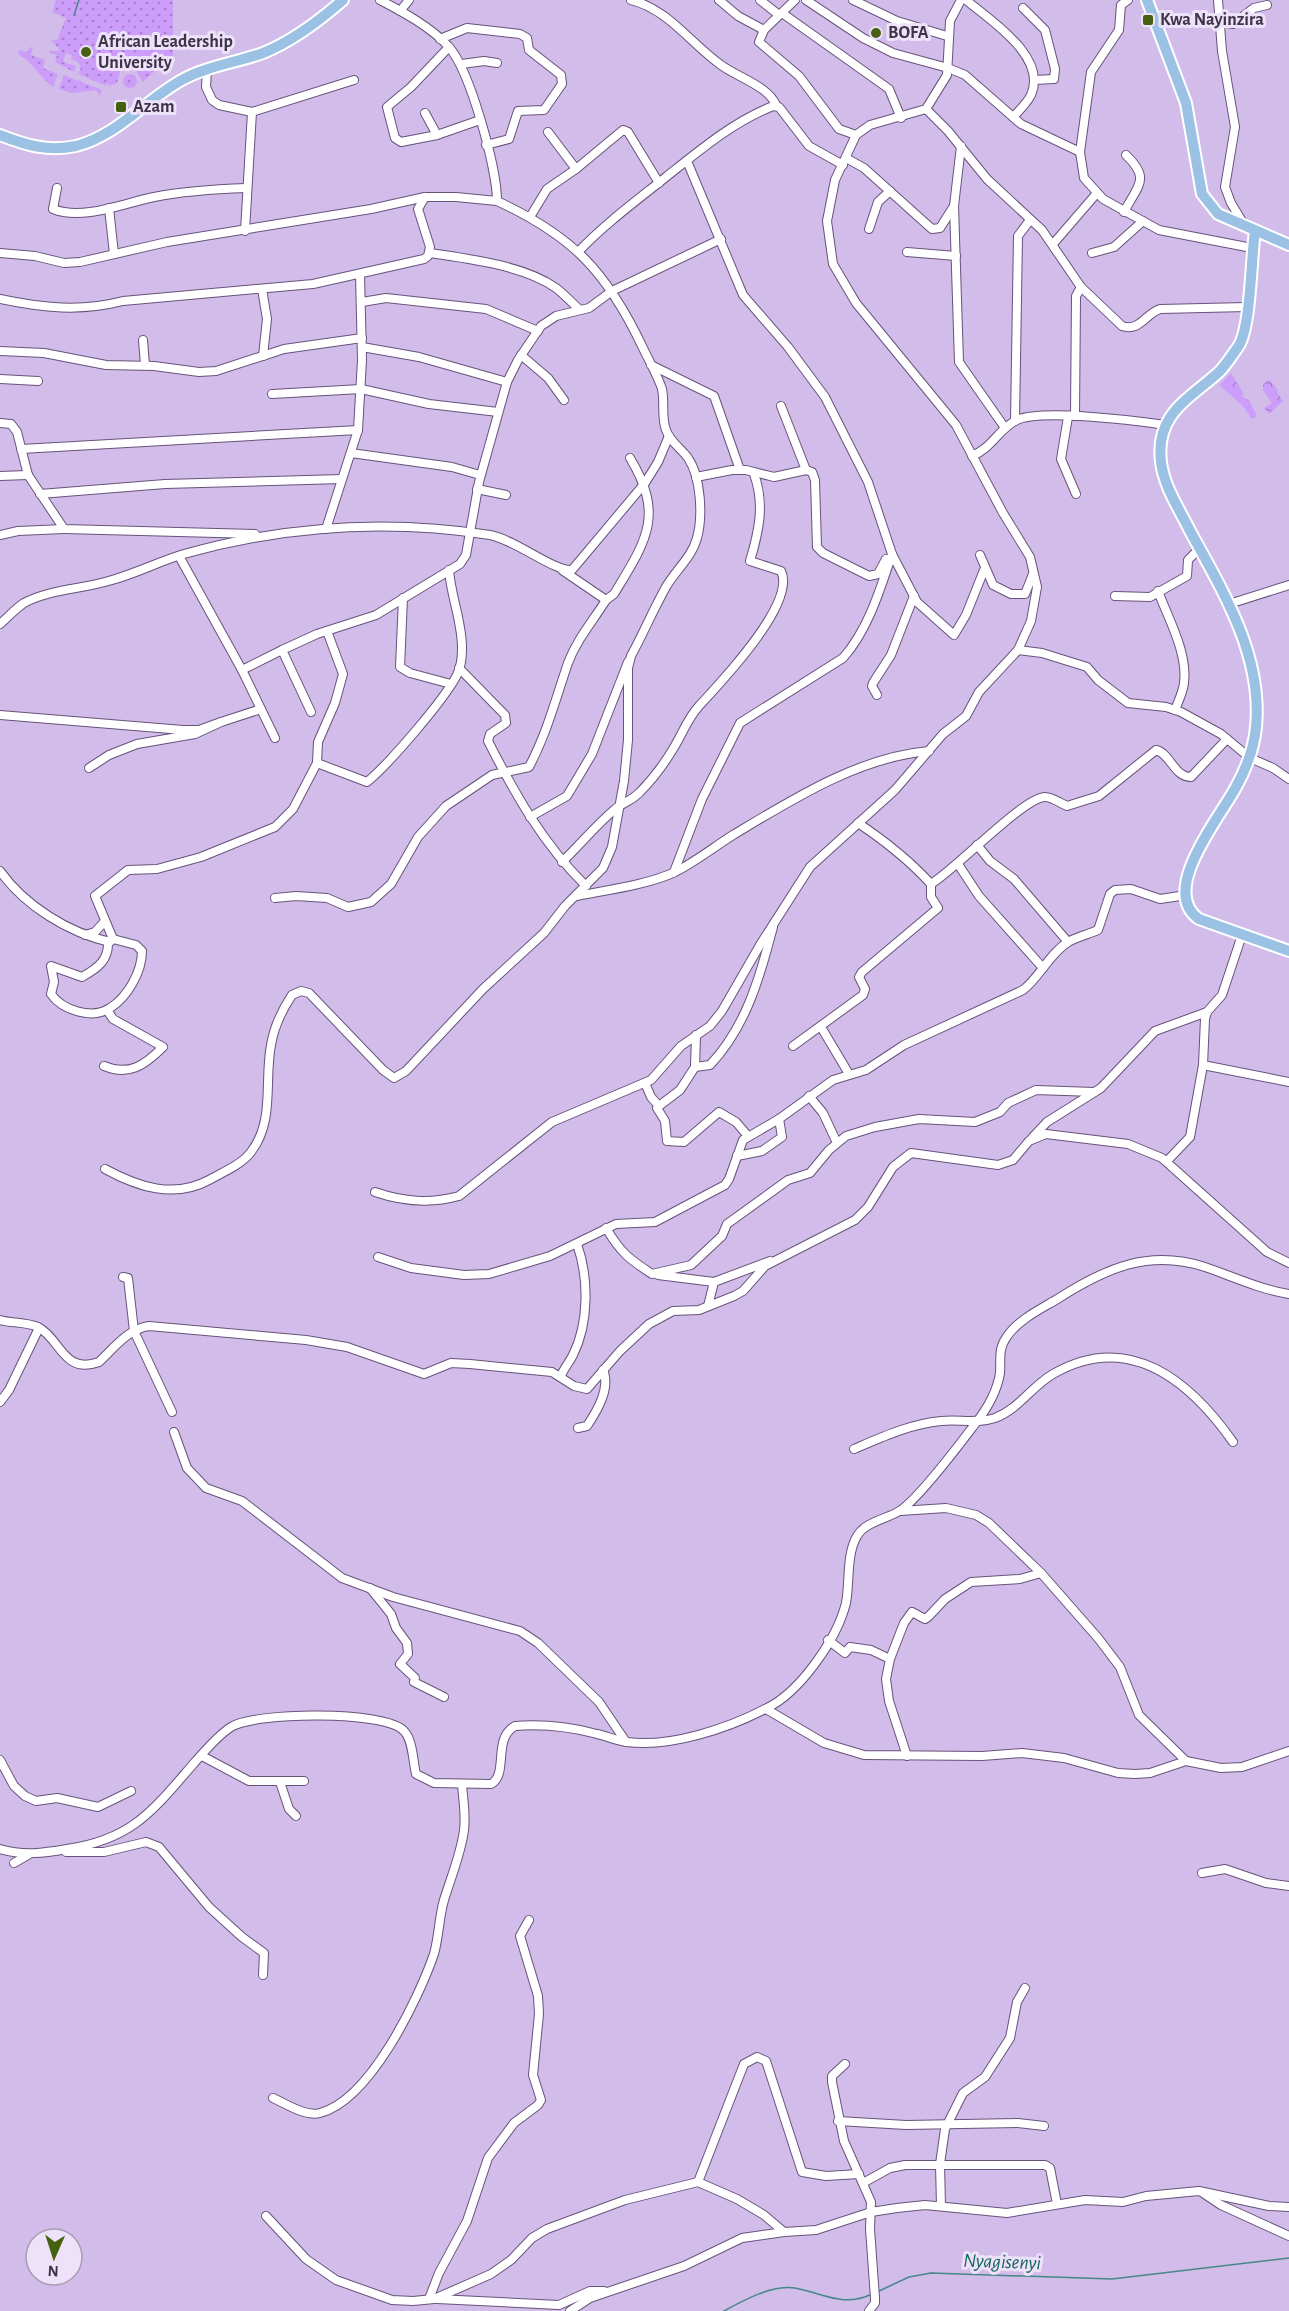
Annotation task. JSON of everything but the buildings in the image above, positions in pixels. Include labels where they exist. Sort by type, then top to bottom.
[{"type":"main road","points":[[0,135],[23,144],[58,149],[96,139],[180,81],[207,69],[265,52],[306,29],[343,0]]},
{"type":"main road","points":[[1147,0],[1186,103],[1202,194],[1218,214],[1289,245]]},
{"type":"main road","points":[[1251,229],[1252,248],[1247,307],[1244,334],[1240,344],[1220,370],[1184,399],[1166,425],[1161,446],[1164,477],[1229,604],[1248,650],[1255,680],[1256,730],[1250,758],[1236,789],[1199,846],[1188,875],[1187,895],[1190,912],[1200,919],[1289,951]]},
{"type":"street","points":[[380,0],[400,10],[440,39],[462,64],[480,120],[497,201]]},
{"type":"street","points":[[400,10],[410,0]]},
{"type":"street","points":[[631,0],[645,3],[721,65],[762,88],[809,146],[864,168],[932,229],[940,228],[954,206]]},
{"type":"street","points":[[719,0],[738,16],[764,30]]},
{"type":"street","points":[[760,0],[889,89],[901,118]]},
{"type":"street","points":[[795,0],[764,30],[759,38],[761,44],[800,76],[839,129],[856,135]]},
{"type":"street","points":[[806,0],[863,38],[893,53],[948,68],[975,82],[1013,117],[1043,136],[1080,152]]},
{"type":"street","points":[[852,0],[897,21],[947,36]]},
{"type":"street","points":[[375,1192],[411,1201],[443,1200],[459,1196],[552,1122],[645,1083],[662,1070],[681,1046],[710,1026],[722,1011],[775,920],[810,867],[895,790],[929,751],[966,716],[979,692],[1018,650],[1031,621],[1037,586],[1030,557],[956,425],[856,303],[833,264],[827,222],[835,180],[856,135],[870,125],[926,109],[941,86],[948,68],[947,36],[950,21],[961,0]]},
{"type":"street","points":[[966,0],[1029,58],[1034,80],[1031,96],[1013,117]]},
{"type":"street","points":[[1128,0],[1121,4],[1116,35],[1091,72],[1080,152],[1084,178],[1096,194],[1159,230],[1252,248]]},
{"type":"street","points":[[1218,0],[1222,51],[1235,127],[1225,187],[1231,202],[1251,229]]},
{"type":"street","points":[[1221,22],[1233,24],[1254,8],[1267,5]]},
{"type":"street","points":[[1023,8],[1045,30],[1055,69],[1054,79],[1034,80]]},
{"type":"street","points":[[440,39],[467,28],[520,34],[527,38],[529,50],[561,75],[562,84],[544,110],[518,111],[509,139],[486,145]]},
{"type":"street","points":[[449,47],[411,87],[387,107],[398,142],[437,135],[480,120]]},
{"type":"street","points":[[462,64],[484,61],[497,63]]},
{"type":"street","points":[[207,69],[206,87],[212,100],[219,105],[252,112],[354,80]]},
{"type":"street","points":[[579,251],[605,225],[728,130],[776,105]]},
{"type":"street","points":[[926,109],[961,146],[987,179],[1053,244],[1081,286],[1125,328],[1139,325],[1154,311],[1160,309],[1247,307]]},
{"type":"street","points":[[245,231],[252,112]]},
{"type":"street","points":[[425,113],[437,135]]},
{"type":"street","points":[[530,217],[542,194],[625,130],[659,183]]},
{"type":"street","points":[[549,132],[576,170]]},
{"type":"street","points":[[961,146],[954,206],[959,362],[1005,428]]},
{"type":"street","points":[[1124,212],[1142,176],[1140,168],[1126,155]]},
{"type":"street","points":[[687,161],[743,295],[788,347],[830,407],[868,482],[891,551],[917,602],[954,635],[966,615],[984,570]]},
{"type":"street","points":[[57,188],[52,204],[56,210],[109,208],[164,195],[247,188]]},
{"type":"street","points":[[868,229],[878,202],[890,191]]},
{"type":"street","points":[[1053,244],[1096,194]]},
{"type":"street","points":[[0,253],[64,263],[80,262],[167,242],[245,231],[425,197],[456,196],[497,201],[530,217],[579,251],[612,291],[651,365],[662,389],[665,430],[688,458],[696,477],[700,513],[697,537],[692,552],[666,587],[623,670],[592,754],[567,796],[530,817]]},
{"type":"street","points":[[425,197],[418,209],[430,253]]},
{"type":"street","points":[[109,208],[114,254]]},
{"type":"street","points":[[1015,421],[1018,236],[1030,220]]},
{"type":"street","points":[[1092,253],[1114,247],[1143,221]]},
{"type":"street","points":[[242,670],[327,631],[376,615],[460,564],[466,555],[480,475],[507,382],[521,355],[538,331],[556,316],[580,310],[612,291],[721,239]]},
{"type":"street","points":[[907,252],[956,256]]},
{"type":"street","points":[[0,299],[41,307],[72,309],[313,284],[424,259],[430,253]]},
{"type":"street","points":[[430,253],[488,262],[541,280],[556,289],[580,310]]},
{"type":"street","points":[[326,529],[358,430],[362,347],[360,274]]},
{"type":"street","points":[[1076,494],[1061,459],[1071,416],[1076,296],[1081,286]]},
{"type":"street","points":[[261,289],[267,320],[263,356]]},
{"type":"street","points":[[362,302],[386,298],[486,309],[538,331]]},
{"type":"street","points":[[0,351],[44,353],[106,365],[145,365],[216,371],[294,347],[362,338]]},
{"type":"street","points":[[143,340],[145,365]]},
{"type":"street","points":[[362,347],[418,357],[507,382]]},
{"type":"street","points":[[521,355],[548,378],[564,400]]},
{"type":"street","points":[[651,365],[714,396],[740,470]]},
{"type":"street","points":[[0,379],[38,381]]},
{"type":"street","points":[[272,394],[361,389],[429,404],[498,412]]},
{"type":"street","points":[[781,406],[806,470]]},
{"type":"street","points":[[972,456],[991,446],[1005,428],[1015,421],[1071,416],[1166,425]]},
{"type":"street","points":[[0,423],[12,424],[17,432],[28,475],[64,529]]},
{"type":"street","points":[[21,449],[358,430]]},
{"type":"street","points":[[561,569],[572,570],[577,567],[645,483],[658,462],[669,436]]},
{"type":"street","points":[[351,453],[452,467],[480,475]]},
{"type":"street","points":[[275,898],[296,896],[327,898],[348,907],[371,902],[391,884],[418,837],[446,806],[492,775],[530,767],[581,636],[606,600],[614,594],[645,541],[649,518],[645,483],[630,458]]},
{"type":"street","points":[[696,477],[740,470],[774,477],[806,470],[812,472],[815,480],[817,547],[823,553],[873,576],[884,564],[891,551]]},
{"type":"street","points":[[562,861],[620,806],[644,788],[674,748],[694,713],[745,652],[778,604],[784,577],[781,571],[750,561],[761,522],[754,474]]},
{"type":"street","points":[[0,476],[28,475]]},
{"type":"street","points":[[39,494],[147,485],[342,478]]},
{"type":"street","points":[[477,489],[506,495]]},
{"type":"street","points":[[0,535],[18,531],[64,529],[266,535],[368,525],[423,527],[492,536],[516,543],[561,569],[568,577],[606,600]]},
{"type":"street","points":[[0,624],[27,602],[111,580],[179,556],[266,535]]},
{"type":"street","points":[[1115,596],[1150,597],[1187,576],[1188,560],[1200,548]]},
{"type":"street","points":[[674,872],[702,799],[734,732],[741,723],[759,709],[830,669],[853,647],[867,620],[891,551]]},
{"type":"street","points":[[980,555],[984,570],[993,585],[1020,595],[1028,591],[1034,570]]},
{"type":"street","points":[[179,556],[242,670],[275,738]]},
{"type":"street","points":[[316,764],[367,782],[382,768],[450,684],[459,669],[462,646],[449,570]]},
{"type":"street","points":[[1229,604],[1289,585]]},
{"type":"street","points":[[1158,591],[1177,642],[1184,673],[1184,684],[1175,710]]},
{"type":"street","points":[[878,694],[872,686],[873,683],[891,655],[914,596]]},
{"type":"street","points":[[403,598],[400,667],[410,674],[450,684]]},
{"type":"street","points":[[0,871],[22,895],[83,935],[111,940],[136,945],[142,951],[142,961],[134,981],[107,1010],[100,1012],[70,1010],[57,1003],[51,994],[54,982],[51,966],[82,977],[102,963],[108,953],[111,940],[95,896],[128,870],[157,868],[201,857],[275,827],[293,809],[316,764],[318,742],[335,703],[343,674],[327,631]]},
{"type":"street","points":[[282,650],[311,712]]},
{"type":"street","points":[[1018,650],[1042,653],[1087,668],[1128,704],[1175,710],[1209,727],[1250,758],[1286,776],[1289,765]]},
{"type":"street","points":[[105,1169],[131,1184],[186,1190],[235,1166],[251,1153],[262,1132],[267,1112],[270,1046],[292,994],[301,991],[309,993],[388,1075],[398,1076],[406,1071],[483,990],[544,933],[606,862],[620,806],[628,740],[630,659]]},
{"type":"street","points":[[459,669],[506,719],[506,723],[488,736],[504,772],[530,817],[562,861],[586,886]]},
{"type":"street","points":[[0,715],[199,730],[261,709]]},
{"type":"street","points":[[89,768],[110,755],[138,744],[195,734],[221,722]]},
{"type":"street","points":[[931,884],[1038,798],[1050,798],[1067,806],[1099,796],[1156,750],[1161,751],[1181,774],[1191,777],[1227,739]]},
{"type":"street","points":[[574,897],[623,887],[674,872],[825,784],[878,760],[902,753],[929,751]]},
{"type":"street","points":[[793,1046],[863,995],[865,989],[859,977],[862,972],[938,908],[931,897],[931,884],[892,846],[858,824]]},
{"type":"street","points":[[977,845],[990,861],[1014,879],[1068,942]]},
{"type":"street","points":[[958,864],[979,896],[1042,968]]},
{"type":"street","points":[[378,1257],[411,1269],[464,1275],[489,1274],[550,1256],[616,1224],[655,1222],[716,1191],[729,1179],[740,1143],[779,1119],[833,1080],[866,1070],[904,1045],[1005,1000],[1035,981],[1042,968],[1068,942],[1098,930],[1110,894],[1115,890],[1131,889],[1160,899],[1187,895]]},
{"type":"street","points":[[696,1067],[710,1065],[725,1050],[762,976],[775,920]]},
{"type":"street","points":[[83,935],[95,932],[105,921]]},
{"type":"street","points":[[1167,1161],[1190,1137],[1203,1065],[1203,1026],[1207,1012],[1222,995],[1242,934]]},
{"type":"street","points":[[104,1066],[117,1071],[134,1070],[163,1047],[120,1024],[107,1010]]},
{"type":"street","points":[[0,1320],[39,1328],[64,1356],[85,1364],[99,1362],[134,1331],[149,1326],[306,1340],[347,1347],[424,1374],[451,1363],[561,1376],[574,1386],[587,1389],[650,1324],[673,1311],[699,1310],[743,1290],[765,1266],[855,1220],[868,1207],[893,1167],[911,1153],[998,1165],[1020,1155],[1047,1122],[1112,1078],[1155,1031],[1207,1012]]},
{"type":"street","points":[[821,1027],[849,1074]]},
{"type":"street","points":[[659,1106],[680,1090],[696,1067],[696,1035]]},
{"type":"street","points":[[1203,1065],[1289,1082]]},
{"type":"street","points":[[645,1083],[666,1121],[667,1141],[684,1142],[719,1112],[736,1122],[748,1136]]},
{"type":"street","points":[[652,1274],[691,1265],[722,1236],[727,1224],[788,1180],[810,1173],[846,1136],[919,1119],[949,1122],[986,1119],[1000,1112],[1022,1095],[1036,1090],[1094,1092]]},
{"type":"street","points":[[810,1096],[823,1113],[837,1143]]},
{"type":"street","points":[[737,1156],[762,1151],[782,1137],[779,1119]]},
{"type":"street","points":[[1029,1142],[1046,1134],[1118,1142],[1147,1150],[1167,1161],[1267,1252],[1289,1263]]},
{"type":"street","points":[[606,1228],[624,1256],[652,1274],[714,1282],[763,1262],[775,1261]]},
{"type":"street","points":[[561,1376],[573,1354],[584,1311],[585,1277],[577,1244]]},
{"type":"street","points":[[900,1510],[977,1422],[997,1386],[1000,1348],[1006,1336],[1027,1318],[1091,1278],[1116,1266],[1152,1261],[1188,1263],[1253,1286],[1289,1294]]},
{"type":"street","points":[[123,1277],[128,1278],[134,1331],[172,1412]]},
{"type":"street","points":[[708,1306],[714,1282]]},
{"type":"street","points":[[0,1402],[9,1390],[39,1328]]},
{"type":"street","points":[[854,1449],[920,1424],[940,1421],[977,1422],[1007,1412],[1050,1376],[1072,1364],[1090,1358],[1110,1357],[1153,1366],[1175,1380],[1216,1418],[1233,1442]]},
{"type":"street","points":[[578,1428],[587,1426],[599,1407],[606,1382],[603,1371]]},
{"type":"street","points":[[174,1432],[187,1468],[206,1488],[242,1501],[342,1578],[393,1597],[520,1631],[538,1643],[599,1702],[626,1742]]},
{"type":"street","points":[[14,1863],[28,1855],[105,1840],[130,1829],[156,1807],[217,1737],[232,1726],[264,1717],[343,1716],[373,1719],[397,1726],[408,1737],[416,1774],[434,1783],[462,1784],[494,1783],[504,1737],[515,1726],[567,1728],[626,1742],[654,1744],[676,1740],[739,1720],[766,1709],[797,1685],[817,1660],[845,1603],[851,1554],[857,1536],[879,1519],[900,1510],[946,1508],[976,1515],[989,1523],[1041,1573],[1120,1667],[1139,1715],[1186,1761]]},
{"type":"street","points":[[907,1756],[889,1701],[886,1679],[890,1659],[904,1623],[912,1612],[925,1618],[928,1617],[945,1599],[971,1582],[1020,1579],[1041,1573]]},
{"type":"street","points":[[370,1588],[391,1614],[396,1628],[407,1643],[408,1654],[400,1664],[415,1678],[414,1682],[444,1697]]},
{"type":"street","points":[[828,1640],[845,1653],[850,1647],[871,1650],[890,1659]]},
{"type":"street","points":[[766,1709],[824,1743],[864,1755],[1022,1753],[1064,1758],[1118,1773],[1135,1774],[1150,1773],[1186,1761],[1221,1768],[1242,1767],[1289,1751]]},
{"type":"street","points":[[202,1756],[249,1781],[304,1781]]},
{"type":"street","points":[[0,1760],[14,1786],[25,1796],[36,1801],[57,1798],[98,1807],[131,1791]]},
{"type":"street","points":[[280,1782],[289,1809],[296,1816]]},
{"type":"street","points":[[273,2098],[308,2113],[319,2114],[338,2104],[360,2086],[377,2067],[393,2041],[434,1953],[444,1902],[464,1828],[462,1784]]},
{"type":"street","points":[[58,1850],[104,1852],[147,1842],[159,1846],[209,1907],[264,1953],[263,1975]]},
{"type":"street","points":[[0,1849],[28,1855]]},
{"type":"street","points":[[1202,1873],[1225,1869],[1266,1883],[1289,1886]]},
{"type":"street","points":[[431,2299],[439,2273],[467,2221],[488,2158],[514,2123],[538,2105],[541,2100],[533,2075],[540,2014],[538,1996],[520,1936],[529,1920]]},
{"type":"street","points":[[941,2206],[942,2138],[963,2093],[985,2077],[1010,2038],[1017,2001],[1025,1988]]},
{"type":"street","points":[[698,2182],[744,2064],[757,2057],[766,2061],[802,2172],[861,2179],[891,2168],[940,2164],[1048,2166],[1057,2204]]},
{"type":"street","points":[[846,2064],[832,2076],[838,2121],[870,2198],[875,2303],[869,2311]]},
{"type":"street","points":[[838,2121],[906,2125],[1018,2123],[1044,2126]]},
{"type":"street","points":[[431,2299],[491,2274],[511,2260],[532,2238],[547,2229],[617,2203],[698,2182],[737,2199],[764,2215],[784,2232]]},
{"type":"street","points":[[1199,2191],[1221,2205],[1289,2236]]},
{"type":"street","points":[[570,2311],[590,2298],[684,2266],[742,2238],[816,2230],[872,2212],[925,2205],[984,2213],[1007,2213],[1085,2200],[1123,2202],[1146,2196],[1199,2191],[1289,2207]]},
{"type":"street","points":[[266,2216],[306,2259],[336,2280],[392,2300],[431,2299],[559,2305],[590,2291],[609,2292]]},
{"type":"green space","points":[[56,0],[173,0],[173,64],[155,71],[143,82],[136,71],[129,69],[120,71],[117,83],[109,86],[107,83],[106,86],[78,74],[81,68],[78,62],[71,59],[72,55],[66,53],[63,62],[76,66],[74,72],[55,62],[57,55],[48,52],[60,50],[51,40],[57,40],[66,18],[52,12]]},
{"type":"green space","points":[[159,46],[165,62],[140,69],[135,53]]},
{"type":"green space","points":[[30,47],[33,48],[31,55],[45,60],[43,68],[58,74],[53,87],[18,54],[19,50],[27,52]]},
{"type":"green space","points":[[127,74],[133,74],[137,81],[133,88],[127,88],[123,84],[123,78]]},
{"type":"green space","points":[[64,75],[102,90],[100,96],[96,90],[72,93],[59,89]]},
{"type":"green space","points":[[1231,373],[1244,394],[1241,396],[1249,400],[1257,416],[1252,419],[1242,405],[1219,385]]},
{"type":"green space","points":[[1269,379],[1283,401],[1269,414],[1264,408],[1272,403],[1263,390],[1263,385]]},
{"type":"waterway","points":[[74,15],[79,0]]},
{"type":"waterway","name":"Nyagisenyi","points":[[879,2291],[909,2277],[931,2273],[1112,2279],[1289,2258]]},
{"type":"waterway","name":"Nyagisenyi","points":[[724,2311],[758,2294],[777,2289],[795,2288],[842,2300],[852,2300],[872,2294]]},
{"type":"place","name":"Kwa Nayinzira","points":[[1148,20]]},
{"type":"place","name":"BOFA","points":[[876,33]]},
{"type":"place","name":"African Leadership University","points":[[86,52]]},
{"type":"place","name":"Azam","points":[[121,107]]}]
